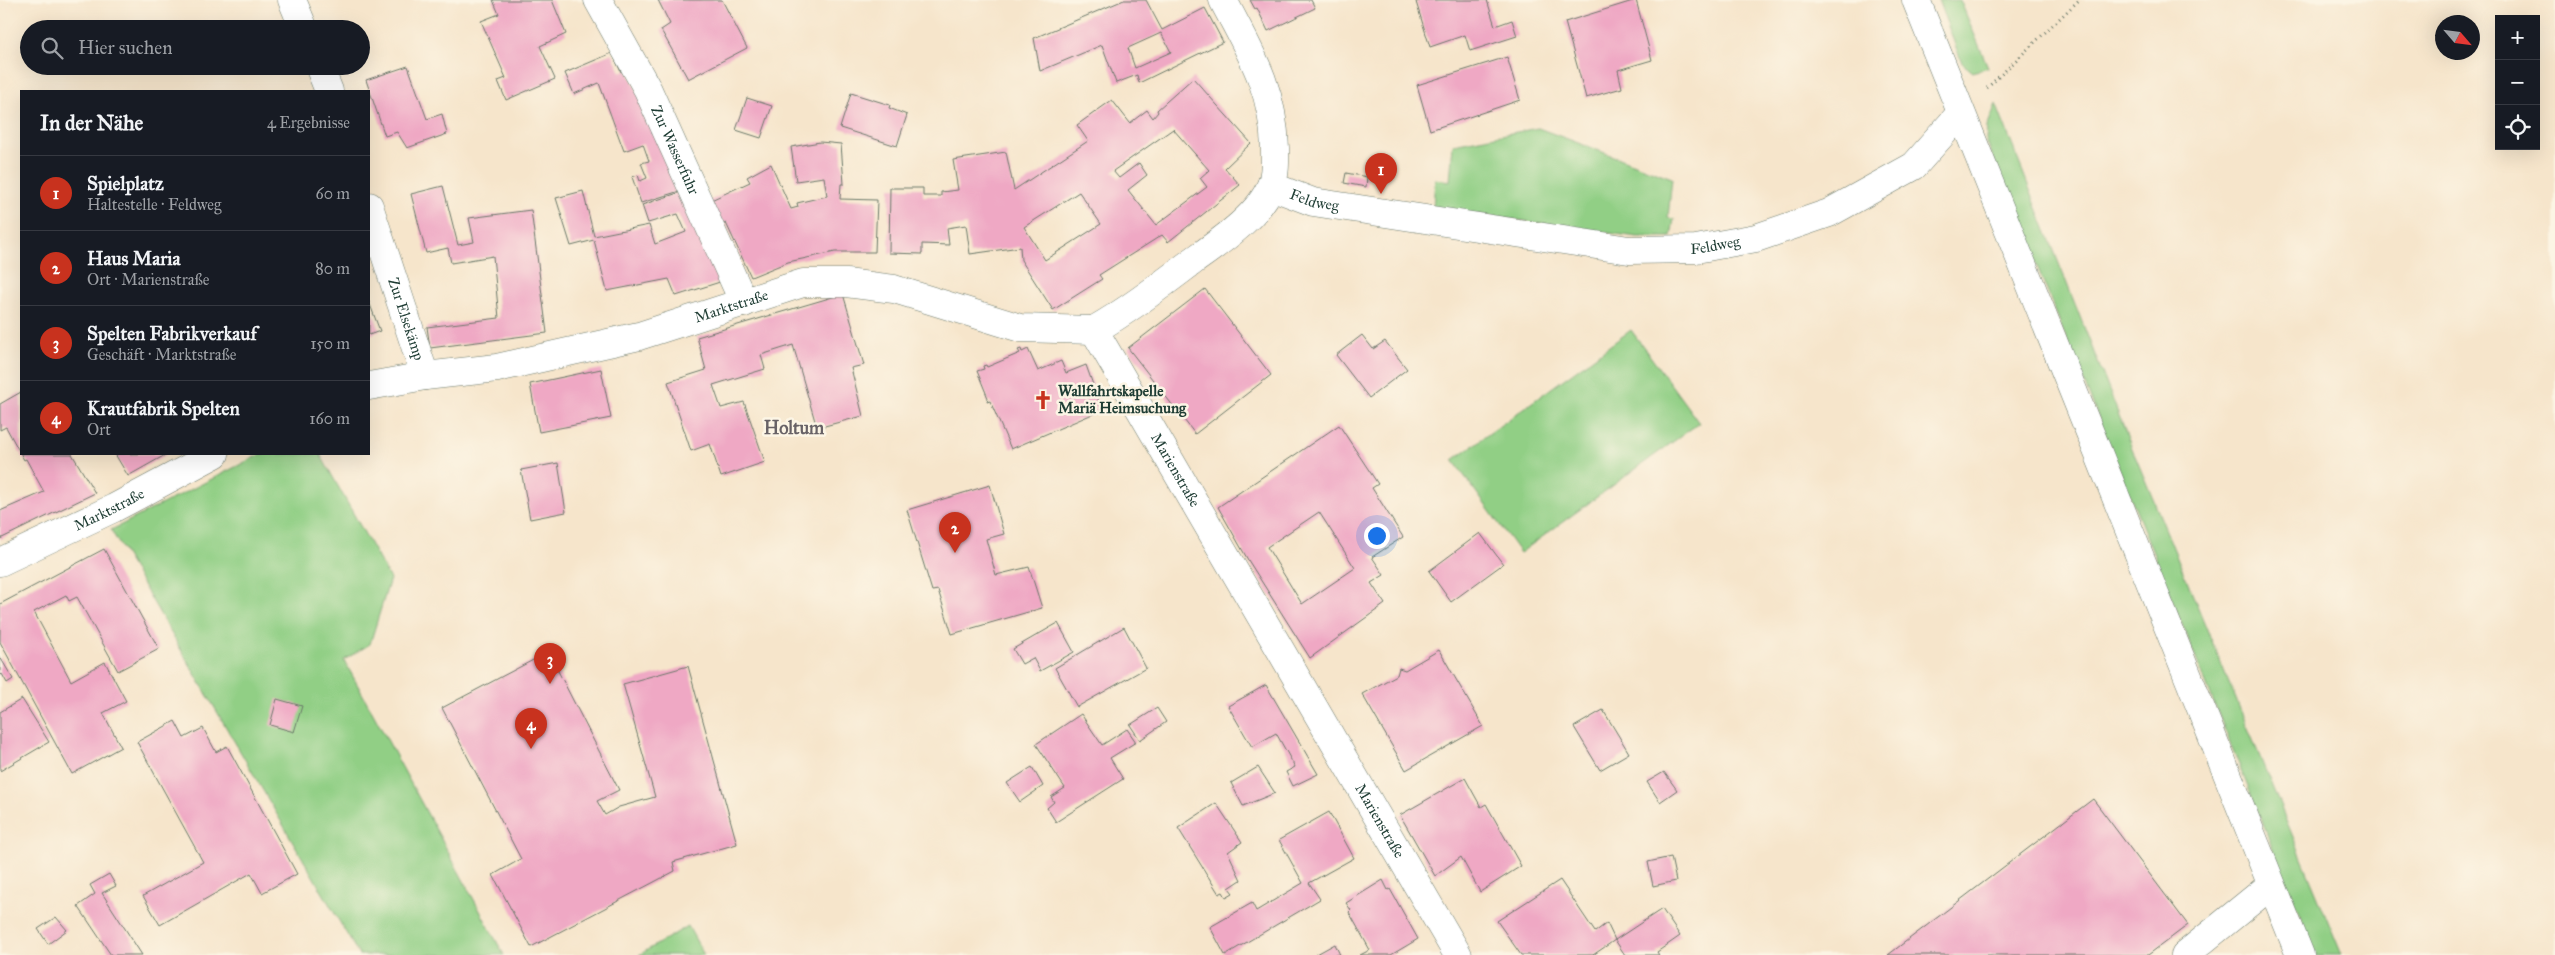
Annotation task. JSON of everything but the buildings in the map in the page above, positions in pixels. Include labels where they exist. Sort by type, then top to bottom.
[{"type":"street","points":[[292,0],[300,20]]},
{"type":"street","name":"Zur Wasserfuhr","points":[[598,0],[648,90],[744,303]]},
{"type":"street","points":[[1094,330],[1120,315],[1233,232],[1254,210],[1271,186],[1276,165],[1274,123],[1271,109],[1261,73],[1223,0]]},
{"type":"street","points":[[1916,0],[1960,114],[2300,955]]},
{"type":"street","points":[[323,75],[329,90]]},
{"type":"street","name":"Feldweg","points":[[1271,186],[1313,202],[1629,250],[1696,249],[1756,238],[1829,214],[1914,166],[1960,114]]},
{"type":"street","name":"Zur Elsekämp","points":[[370,209],[425,376]]},
{"type":"street","name":"Marktstraße","points":[[370,386],[425,376],[497,368],[639,336],[803,283],[846,284],[894,289],[1020,328],[1094,330]]},
{"type":"street","name":"Marienstraße","points":[[1094,330],[1458,955]]},
{"type":"street","name":"Marktstraße","points":[[0,562],[114,508],[213,455]]},
{"type":"street","points":[[2185,955],[2271,885]]},
{"type":"path","points":[[1960,114],[2079,0]]},
{"type":"green space","points":[[1938,0],[1960,0],[1988,67],[1973,72],[1962,63]]},
{"type":"green space","points":[[1996,104],[2131,446],[2342,955],[2316,955],[1986,140],[1987,127]]},
{"type":"green space","points":[[1538,128],[1672,178],[1668,218],[1674,219],[1671,237],[1637,237],[1433,208],[1435,179],[1450,181],[1453,144]]},
{"type":"green space","points":[[1631,330],[1699,423],[1520,553],[1453,460]]},
{"type":"green space","points":[[259,455],[321,455],[390,579],[370,644],[344,660],[504,955],[359,955],[111,530]]},
{"type":"green space","points":[[688,926],[704,955],[639,955]]},
{"type":"place","name":"Spielplatz","points":[[1381,194]]},
{"type":"place","name":"Wallfahrtskapelle Mariä Heimsuchung","points":[[1043,400]]},
{"type":"place","name":"Haus Maria","points":[[955,553]]},
{"type":"place","name":"Spelten Fabrikverkauf","points":[[550,684]]},
{"type":"place","name":"Krautfabrik Spelten","points":[[531,749]]},
{"type":"district","name":"Holtum","points":[[794,428]]}]
